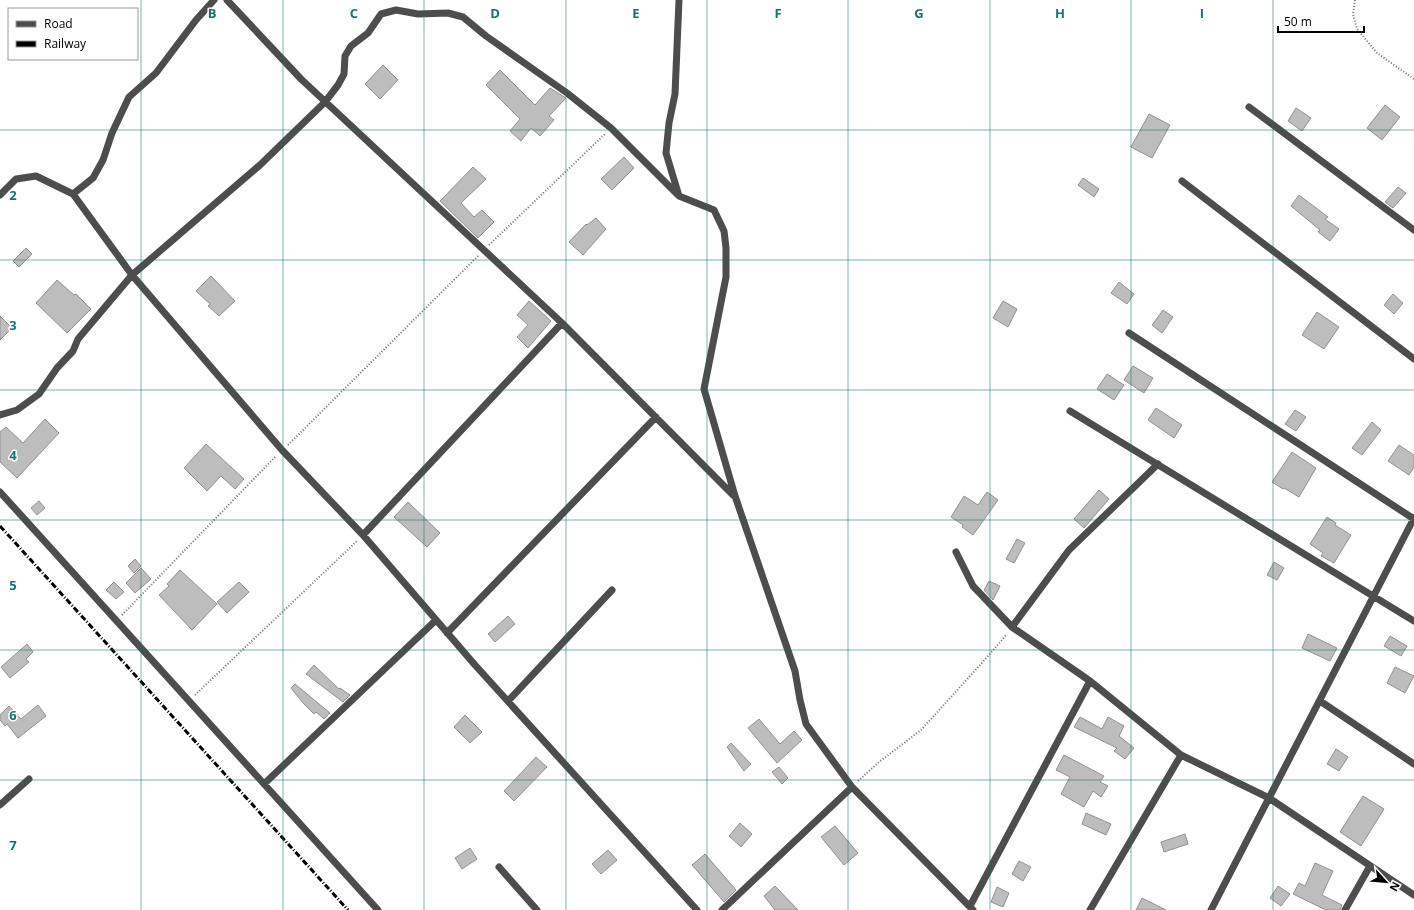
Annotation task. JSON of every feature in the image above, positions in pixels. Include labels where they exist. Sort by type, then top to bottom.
[{"type":"street","points":[[73,194],[93,178],[103,160],[112,133],[129,97],[156,73],[196,20],[214,0]]},
{"type":"street","points":[[227,0],[301,79],[562,323],[735,496]]},
{"type":"street","points":[[679,0],[675,94],[669,123],[666,153],[679,196]]},
{"type":"street","points":[[0,415],[17,410],[39,394],[57,368],[73,351],[78,339],[132,275],[260,165],[325,102],[344,74],[345,56],[352,46],[368,33],[382,14],[396,10],[418,14],[448,12],[463,17],[486,36],[567,94],[611,128],[679,196],[714,210],[724,231],[726,248],[726,277],[704,389],[735,496],[795,671],[806,724],[852,787],[972,908],[1090,681]]},
{"type":"street","points":[[1249,107],[1414,230]]},
{"type":"street","points":[[0,195],[16,179],[36,176],[73,194],[132,275],[282,450],[363,535],[447,633],[696,910]]},
{"type":"street","points":[[1182,181],[1414,359]]},
{"type":"street","points":[[363,535],[562,323]]},
{"type":"street","points":[[1129,333],[1414,519],[1211,910]]},
{"type":"street","points":[[1070,411],[1414,621]]},
{"type":"street","points":[[447,633],[656,417]]},
{"type":"street","points":[[1012,627],[1068,550],[1158,464]]},
{"type":"street","points":[[0,492],[378,910]]},
{"type":"street","points":[[956,552],[973,586],[1012,627],[1090,681],[1181,755],[1269,798],[1414,895]]},
{"type":"street","points":[[508,701],[612,590]]},
{"type":"street","points":[[264,784],[436,620]]},
{"type":"street","points":[[1320,701],[1414,764]]},
{"type":"street","points":[[1090,910],[1181,755]]},
{"type":"street","points":[[0,804],[29,779]]},
{"type":"street","points":[[722,910],[852,787]]},
{"type":"street","points":[[1345,910],[1370,866]]},
{"type":"street","points":[[499,867],[537,910]]},
{"type":"path","points":[[1356,0],[1353,14],[1357,29],[1377,53],[1414,79]]},
{"type":"path","points":[[117,620],[282,450],[484,250],[611,128]]},
{"type":"path","points":[[189,701],[363,535]]},
{"type":"path","points":[[852,787],[879,762],[921,730],[981,664],[1012,627]]},
{"type":"building","points":[[383,65],[398,80],[380,99],[365,84]]},
{"type":"building","points":[[500,70],[535,105],[550,88],[566,98],[549,116],[554,120],[540,136],[531,128],[521,141],[510,131],[520,119],[486,85]]},
{"type":"building","points":[[1385,105],[1400,117],[1382,140],[1367,128]]},
{"type":"building","points":[[1296,108],[1311,118],[1302,131],[1288,121]]},
{"type":"building","points":[[1149,114],[1170,125],[1152,158],[1131,147]]},
{"type":"building","points":[[624,157],[634,168],[612,190],[601,179]]},
{"type":"building","points":[[473,167],[486,179],[461,203],[474,217],[482,210],[494,222],[478,238],[440,201]]},
{"type":"building","points":[[1083,178],[1099,189],[1094,197],[1078,185]]},
{"type":"building","points":[[1398,187],[1406,193],[1393,208],[1385,202]]},
{"type":"building","points":[[1299,195],[1328,217],[1325,219],[1339,229],[1330,241],[1318,232],[1320,230],[1291,206]]},
{"type":"building","points":[[596,218],[606,229],[583,255],[569,242],[586,224],[587,225]]},
{"type":"building","points":[[26,248],[32,254],[19,267],[13,261]]},
{"type":"building","points":[[211,276],[235,301],[219,316],[208,306],[210,304],[196,291]]},
{"type":"building","points":[[57,280],[74,295],[76,294],[91,309],[67,333],[36,303]]},
{"type":"building","points":[[1119,282],[1134,294],[1127,304],[1111,293]]},
{"type":"building","points":[[1393,294],[1403,303],[1394,314],[1384,305]]},
{"type":"building","points":[[529,301],[551,321],[528,348],[517,337],[528,325],[517,315]]},
{"type":"building","points":[[1003,301],[1017,309],[1008,327],[993,318]]},
{"type":"building","points":[[1163,310],[1173,317],[1162,333],[1152,325]]},
{"type":"building","points":[[1317,312],[1339,327],[1324,349],[1302,335]]},
{"type":"building","points":[[0,316],[12,328],[0,340]]},
{"type":"building","points":[[1133,366],[1153,378],[1144,393],[1124,380]]},
{"type":"building","points":[[1107,374],[1124,385],[1114,400],[1097,389]]},
{"type":"building","points":[[1156,408],[1182,425],[1174,438],[1148,420]]},
{"type":"building","points":[[1295,410],[1306,417],[1296,431],[1285,424]]},
{"type":"building","points":[[45,419],[59,433],[17,478],[0,462],[0,432],[6,427],[23,443]]},
{"type":"building","points":[[1372,422],[1381,430],[1362,455],[1352,448]]},
{"type":"building","points":[[206,444],[244,479],[235,489],[221,476],[207,491],[184,468]]},
{"type":"building","points":[[1399,445],[1414,455],[1414,467],[1409,475],[1388,461]]},
{"type":"building","points":[[1292,452],[1316,468],[1299,497],[1272,482]]},
{"type":"building","points":[[1099,490],[1109,499],[1084,528],[1074,519]]},
{"type":"building","points":[[987,492],[998,500],[973,535],[962,527],[963,525],[951,517],[964,496],[978,505]]},
{"type":"building","points":[[39,501],[45,508],[37,515],[31,508]]},
{"type":"building","points":[[408,502],[440,533],[427,547],[394,517]]},
{"type":"building","points":[[1327,517],[1336,523],[1335,525],[1351,535],[1334,563],[1321,556],[1323,553],[1310,544]]},
{"type":"building","points":[[1017,539],[1025,543],[1014,563],[1006,559]]},
{"type":"building","points":[[135,559],[141,566],[134,573],[128,566]]},
{"type":"building","points":[[1274,562],[1284,568],[1277,580],[1267,575]]},
{"type":"building","points":[[141,568],[151,579],[135,593],[126,583]]},
{"type":"building","points":[[180,570],[217,604],[192,630],[159,595],[169,586],[167,584]]},
{"type":"building","points":[[989,581],[1000,586],[993,600],[984,590]]},
{"type":"building","points":[[114,582],[124,592],[116,599],[106,590]]},
{"type":"building","points":[[239,582],[249,592],[227,613],[217,602]]},
{"type":"building","points":[[508,616],[515,624],[495,642],[488,634]]},
{"type":"building","points":[[1308,634],[1337,648],[1330,661],[1302,648]]},
{"type":"building","points":[[1390,636],[1407,646],[1401,656],[1384,646]]},
{"type":"building","points":[[27,644],[33,652],[26,659],[29,662],[10,678],[1,667]]},
{"type":"building","points":[[314,665],[339,689],[340,688],[350,695],[343,702],[306,674]]},
{"type":"building","points":[[1395,667],[1414,676],[1405,693],[1387,683]]},
{"type":"building","points":[[295,684],[330,713],[324,719],[316,712],[314,714],[304,704],[291,688]]},
{"type":"building","points":[[38,705],[46,716],[18,738],[7,724],[5,726],[0,720],[0,715],[9,706],[21,719]]},
{"type":"building","points":[[465,715],[482,732],[470,743],[454,727]]},
{"type":"building","points":[[1080,717],[1102,729],[1108,717],[1124,726],[1119,736],[1134,748],[1125,759],[1114,751],[1117,748],[1074,727]]},
{"type":"building","points":[[759,719],[780,744],[794,731],[802,740],[777,763],[748,728]]},
{"type":"building","points":[[731,743],[751,764],[744,771],[727,747]]},
{"type":"building","points":[[1336,749],[1348,757],[1339,771],[1327,764]]},
{"type":"building","points":[[1064,755],[1104,776],[1100,782],[1108,786],[1101,797],[1093,791],[1084,807],[1061,794],[1070,777],[1056,770]]},
{"type":"building","points":[[536,757],[547,767],[514,801],[504,791]]},
{"type":"building","points":[[779,767],[788,778],[782,784],[772,772]]},
{"type":"building","points":[[1363,796],[1384,809],[1361,846],[1340,832]]},
{"type":"building","points":[[1086,813],[1111,824],[1106,835],[1082,824]]},
{"type":"building","points":[[740,823],[752,834],[741,847],[729,836]]},
{"type":"building","points":[[835,826],[858,853],[844,865],[821,837]]},
{"type":"building","points":[[1185,834],[1188,844],[1164,852],[1161,842]]},
{"type":"building","points":[[470,848],[477,859],[462,869],[455,858]]},
{"type":"building","points":[[608,850],[617,860],[601,874],[592,864]]},
{"type":"building","points":[[705,854],[736,890],[724,902],[692,865]]},
{"type":"building","points":[[1019,861],[1031,867],[1023,881],[1012,874]]},
{"type":"building","points":[[1315,863],[1333,871],[1322,895],[1342,905],[1340,910],[1326,910],[1293,894],[1299,883],[1305,886]]},
{"type":"building","points":[[775,886],[798,910],[775,910],[764,896]]},
{"type":"building","points":[[1278,886],[1290,894],[1281,906],[1270,898]]},
{"type":"building","points":[[997,887],[1009,893],[1003,907],[991,902]]},
{"type":"building","points":[[1142,898],[1166,910],[1136,910]]},
{"type":"railway","points":[[0,526],[348,910]]}]
